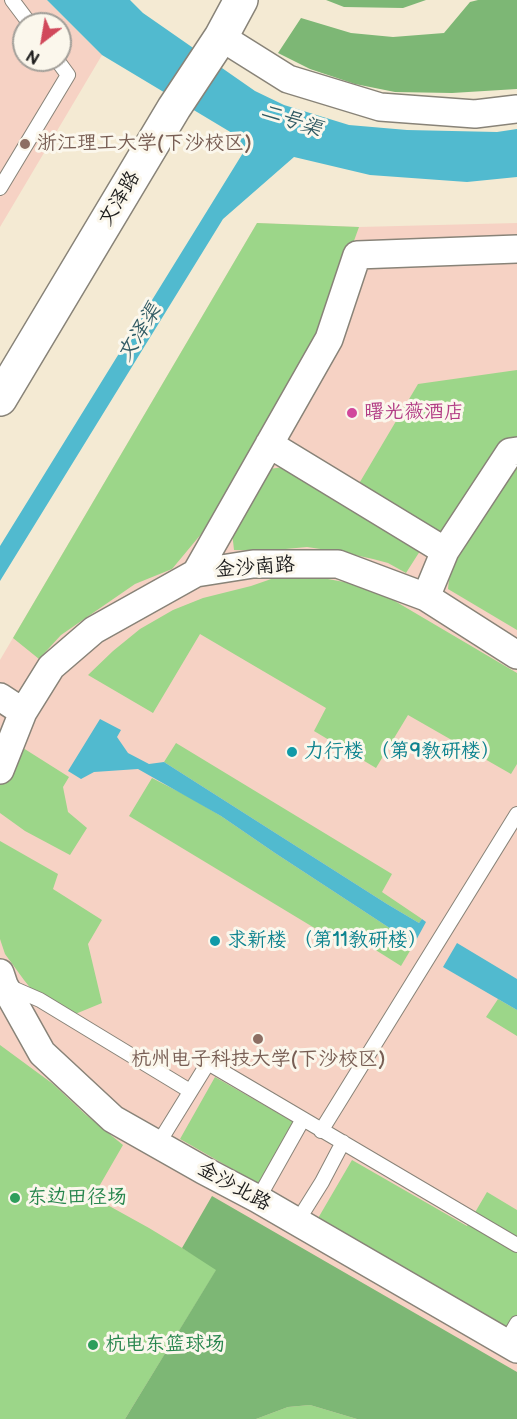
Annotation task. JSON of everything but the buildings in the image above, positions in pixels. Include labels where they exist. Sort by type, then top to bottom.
[{"type":"main road","name":"文泽路","points":[[0,399],[241,0]]},
{"type":"street","points":[[218,41],[288,79],[380,107],[475,114],[517,109]]},
{"type":"street","points":[[196,573],[329,339],[357,255],[517,249]]},
{"type":"street","points":[[269,444],[445,551]]},
{"type":"street","points":[[426,597],[445,551],[510,452],[517,451]]},
{"type":"street","name":"金沙南路","points":[[23,712],[51,667],[93,630],[196,573],[253,564],[338,564],[426,597],[517,656]]},
{"type":"street","points":[[0,697],[23,712],[0,770]]},
{"type":"street","name":"金沙北路","points":[[2,979],[42,1053],[113,1119],[297,1222],[513,1338]]},
{"type":"lane","points":[[0,188],[68,75],[66,72]]},
{"type":"lane","points":[[321,1131],[517,814]]},
{"type":"lane","points":[[2,979],[190,1091]]},
{"type":"lane","points":[[158,1144],[208,1063],[517,1245]]},
{"type":"lane","points":[[258,1199],[303,1119]]},
{"type":"lane","points":[[297,1222],[343,1143]]},
{"type":"shaded area","name":"浙江理工大学(下沙校区)","points":[[0,0],[47,0],[59,12],[12,12],[12,72],[72,72],[72,25],[102,55],[0,227]]},
{"type":"shaded area","name":"杭州电子科技大学(下沙校区)","points":[[257,223],[359,227],[517,223],[517,1419],[0,1419],[0,660]]},
{"type":"green space","points":[[326,0],[426,0],[403,8],[344,7]]},
{"type":"green space","points":[[517,0],[517,89],[452,93],[395,92],[355,84],[310,69],[278,53],[301,18],[351,33],[393,37],[444,33],[470,2]]},
{"type":"green space","points":[[257,223],[359,227],[322,329],[202,533],[172,569],[135,584],[61,635],[39,659],[13,638]]},
{"type":"green space","points":[[517,370],[517,440],[441,536],[357,487],[418,384]]},
{"type":"green space","points":[[517,465],[517,630],[448,589],[451,559]]},
{"type":"green space","points":[[284,467],[420,551],[406,573],[388,563],[373,559],[307,547],[264,551],[234,550],[232,532],[269,469]]},
{"type":"green space","points":[[277,577],[317,577],[355,584],[388,597],[517,673],[517,764],[511,774],[408,715],[376,768],[314,731],[326,708],[200,634],[153,713],[88,675],[140,629],[173,610],[203,598]]},
{"type":"green space","points":[[12,741],[69,777],[63,787],[68,812],[87,828],[70,855],[25,831],[0,813],[0,770]]},
{"type":"green space","points":[[176,743],[392,874],[382,892],[422,919],[419,923],[387,904],[164,762]]},
{"type":"green space","points":[[152,778],[221,816],[414,944],[401,966],[347,932],[341,944],[129,816]]},
{"type":"green space","points":[[0,841],[58,874],[53,889],[102,920],[88,944],[102,1003],[68,1017],[40,1000],[5,954],[0,939]]},
{"type":"green space","points":[[498,999],[517,1010],[517,1036],[486,1017]]},
{"type":"green space","points":[[0,1045],[53,1084],[123,1145],[93,1197],[217,1269],[125,1419],[0,1419]]},
{"type":"green space","points":[[215,1077],[297,1124],[262,1186],[180,1139]]},
{"type":"green space","points":[[352,1160],[467,1226],[487,1192],[517,1210],[517,1335],[317,1220]]},
{"type":"green space","points":[[212,1196],[517,1372],[517,1419],[357,1419],[310,1405],[288,1407],[256,1419],[125,1419],[216,1270],[182,1248]]},
{"type":"green space","points":[[310,1405],[357,1419],[256,1419],[288,1407]]},
{"type":"water","points":[[47,0],[130,0],[143,13],[255,91],[284,105],[349,125],[407,130],[497,132],[517,129],[517,177],[467,182],[370,175],[294,157],[223,219],[0,581],[0,546],[246,148],[232,133],[102,55],[72,25],[72,12],[59,12]]},
{"type":"water","points":[[100,719],[121,730],[117,737],[128,753],[149,764],[164,762],[387,904],[419,923],[422,919],[426,922],[414,944],[221,816],[138,769],[94,772],[81,779],[68,771]]},
{"type":"water","points":[[457,943],[517,979],[517,1010],[443,967]]},
{"type":"place","name":"浙江理工大学(下沙校区)","points":[[25,144]]},
{"type":"place","name":"曙光薇酒店","points":[[352,413]]},
{"type":"place","name":"力行楼 （第9教研楼）","points":[[292,752]]},
{"type":"place","name":"求新楼 （第11教研楼）","points":[[215,941]]},
{"type":"place","name":"杭州电子科技大学(下沙校区)","points":[[258,1039]]},
{"type":"place","name":"东边田径场","points":[[15,1198]]},
{"type":"place","name":"杭电东篮球场","points":[[93,1345]]},
{"type":"water label","name":"二号渠","points":[[291,121]]},
{"type":"water label","name":"文泽渠","points":[[140,333]]}]
